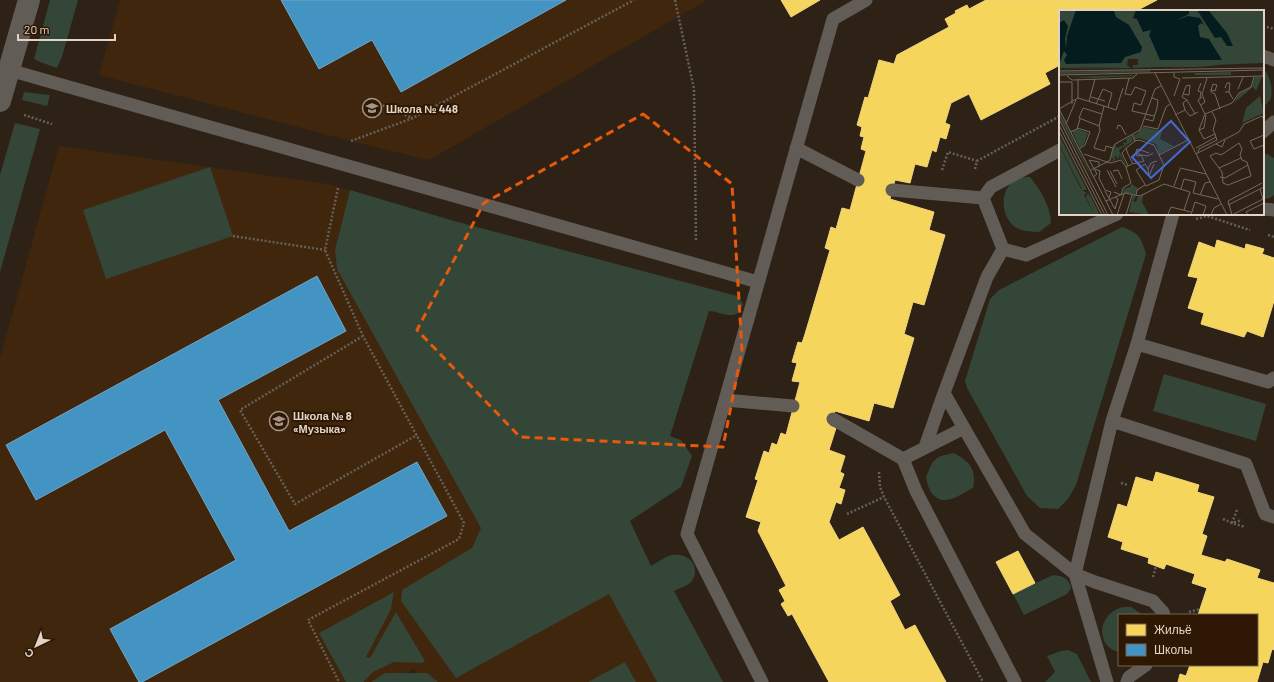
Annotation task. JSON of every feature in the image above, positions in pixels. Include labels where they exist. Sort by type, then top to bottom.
[{"type":"street","points":[[0,101],[29,0]]},
{"type":"lane","points":[[762,682],[687,534],[832,19],[866,0]]},
{"type":"lane","points":[[1264,56],[1274,60]]},
{"type":"lane","points":[[9,70],[758,282]]},
{"type":"lane","points":[[1264,131],[1274,122]]},
{"type":"lane","points":[[796,148],[858,180]]},
{"type":"lane","points":[[983,198],[991,187],[1059,151]]},
{"type":"lane","points":[[892,190],[983,198]]},
{"type":"lane","points":[[983,198],[1003,249]]},
{"type":"lane","points":[[1264,209],[1274,210]]},
{"type":"lane","points":[[1003,249],[1026,255],[1114,215]]},
{"type":"lane","points":[[1107,682],[1075,574],[1112,421],[1137,344],[1173,215]]},
{"type":"lane","points":[[925,447],[987,277],[1003,249]]},
{"type":"lane","points":[[1137,344],[1268,382],[1274,378]]},
{"type":"lane","points":[[944,393],[1025,534],[1075,574],[1153,601],[1164,614]]},
{"type":"lane","points":[[725,400],[793,406]]},
{"type":"lane","points":[[833,419],[903,459],[916,491],[1015,682]]},
{"type":"lane","points":[[1112,421],[1246,464],[1265,514],[1274,518]]},
{"type":"lane","points":[[903,459],[964,428]]},
{"type":"lane","points":[[1127,682],[1129,677],[1145,666]]},
{"type":"path","points":[[351,141],[413,118],[634,0]]},
{"type":"path","points":[[675,0],[694,89],[697,249],[693,263]]},
{"type":"path","points":[[1264,26],[1274,29]]},
{"type":"path","points":[[368,99],[413,118]]},
{"type":"path","points":[[18,113],[52,124]]},
{"type":"path","points":[[941,174],[948,152],[977,161],[1059,117]]},
{"type":"path","points":[[974,173],[977,161]]},
{"type":"path","points":[[339,187],[325,250],[363,336],[464,523],[459,539],[308,620],[339,682]]},
{"type":"path","points":[[1192,221],[1197,218],[1207,216],[1254,231]]},
{"type":"path","points":[[1267,235],[1274,236]]},
{"type":"path","points":[[233,236],[325,250]]},
{"type":"path","points":[[363,336],[240,410],[295,504],[417,435]]},
{"type":"path","points":[[875,468],[879,472],[880,486],[884,497],[983,682]]},
{"type":"path","points":[[846,514],[884,497]]},
{"type":"path","points":[[1232,523],[1238,508]]},
{"type":"path","points":[[1223,519],[1246,528]]},
{"type":"path","points":[[1152,581],[1156,566]]},
{"type":"path","points":[[1186,606],[1188,613],[1200,609]]},
{"type":"highlighted area","points":[[643,114],[732,184],[742,350],[723,447],[520,437],[417,330],[484,203]]},
{"type":"shaded area","name":"Школа № 448","points":[[120,0],[707,0],[429,160],[99,75]]},
{"type":"shaded area","name":"Школа № 8 «Музыка»","points":[[59,146],[328,184],[438,216],[594,484],[690,682],[421,682],[414,669],[391,682],[0,682],[0,358]]},
{"type":"green space","points":[[50,0],[78,0],[62,57],[57,68],[34,59]]},
{"type":"green space","points":[[1264,70],[1269,79],[1272,92],[1270,100],[1264,106]]},
{"type":"green space","points":[[24,92],[50,95],[47,106],[22,100]]},
{"type":"green space","points":[[15,123],[40,129],[0,272],[0,175]]},
{"type":"green space","points":[[1264,154],[1274,158],[1274,195],[1270,198],[1264,199]]},
{"type":"green space","points":[[210,167],[233,236],[106,279],[83,210]]},
{"type":"green space","points":[[1030,177],[1044,198],[1051,217],[1051,223],[1039,232],[1024,231],[1015,227],[1010,222],[1004,208],[1005,193],[1008,186],[1013,181],[1020,178]]},
{"type":"green space","points":[[350,190],[454,221],[737,296],[743,304],[741,310],[737,313],[729,315],[709,311],[670,436],[681,440],[692,456],[681,487],[630,521],[651,566],[673,555],[684,556],[692,562],[695,571],[691,582],[674,591],[723,682],[657,682],[609,594],[456,678],[401,601],[402,590],[472,548],[481,528],[337,269],[335,250]]},
{"type":"green space","points":[[1122,227],[1132,231],[1138,236],[1143,243],[1146,254],[1076,485],[1068,499],[1058,509],[1040,508],[1027,496],[967,388],[965,381],[990,299],[999,290]]},
{"type":"green space","points":[[1164,374],[1266,404],[1256,441],[1153,411]]},
{"type":"green space","points":[[954,453],[964,459],[971,466],[974,475],[973,488],[957,497],[941,500],[931,492],[928,487],[926,477],[933,462],[938,457]]},
{"type":"green space","points":[[1053,575],[1063,577],[1069,582],[1071,588],[1067,594],[1024,615],[1013,594]]},
{"type":"green space","points":[[394,592],[391,609],[366,657],[370,658],[396,612],[425,661],[422,663],[394,662],[373,672],[364,682],[346,682],[319,633]]},
{"type":"green space","points":[[1124,607],[1131,607],[1142,614],[1118,614],[1118,652],[1111,649],[1105,643],[1102,629],[1109,615]]},
{"type":"green space","points":[[1068,650],[1077,654],[1091,682],[1045,682],[1055,672],[1047,656]]},
{"type":"green space","points":[[625,662],[636,682],[588,682]]},
{"type":"green space","points":[[385,673],[427,673],[438,682],[371,682]]},
{"type":"building: Жильё","points":[[781,0],[820,0],[791,17]]},
{"type":"building: Жильё","points":[[986,0],[1157,0],[1138,10],[1059,10],[1059,66],[1045,73],[1050,84],[981,120],[969,94],[951,103],[945,123],[950,125],[946,139],[940,137],[936,152],[932,150],[927,167],[915,164],[910,183],[895,180],[890,199],[934,212],[929,230],[945,235],[924,305],[913,302],[904,334],[914,338],[893,408],[874,403],[869,421],[835,411],[830,426],[836,428],[829,450],[845,456],[840,472],[844,474],[839,488],[845,490],[841,504],[836,502],[829,522],[839,540],[863,527],[900,595],[890,601],[905,630],[915,625],[946,682],[829,682],[792,614],[788,616],[781,604],[785,601],[779,590],[786,586],[758,531],[761,522],[746,517],[758,480],[755,479],[764,451],[769,453],[772,443],[777,445],[781,433],[786,435],[800,382],[792,381],[797,363],[792,362],[798,342],[802,343],[830,250],[825,248],[831,227],[836,229],[842,208],[850,210],[866,151],[861,149],[864,137],[860,136],[862,127],[857,125],[865,97],[868,98],[879,60],[894,64],[897,55],[949,27],[945,19],[956,13],[955,11],[967,5],[969,9]]},
{"type":"building: Жильё","points":[[1217,240],[1245,249],[1246,244],[1264,249],[1262,254],[1274,258],[1274,301],[1263,337],[1247,331],[1244,337],[1201,324],[1204,313],[1188,308],[1198,278],[1188,276],[1199,242],[1215,248]]},
{"type":"building: Жильё","points":[[1156,472],[1199,485],[1197,492],[1214,497],[1202,534],[1207,536],[1201,555],[1225,562],[1227,559],[1260,570],[1257,578],[1274,583],[1274,650],[1272,649],[1268,663],[1263,662],[1257,682],[1178,682],[1180,674],[1186,676],[1190,666],[1258,666],[1258,614],[1198,614],[1207,588],[1192,583],[1195,574],[1166,564],[1164,569],[1148,563],[1149,558],[1121,549],[1123,542],[1108,537],[1118,504],[1127,507],[1136,477],[1153,482]]},
{"type":"building: Жильё","points":[[1018,551],[1035,583],[1013,594],[996,562]]},
{"type":"building: Школы","points":[[281,0],[566,0],[401,92],[372,40],[319,69]]},
{"type":"building: Школы","points":[[317,276],[346,331],[218,400],[289,531],[417,462],[447,516],[142,682],[139,682],[110,629],[236,560],[165,430],[36,500],[6,445]]},
{"type":"place","name":"Школа № 448","points":[[372,108]]},
{"type":"place","name":"Школа № 8 «Музыка»","points":[[279,421]]}]
